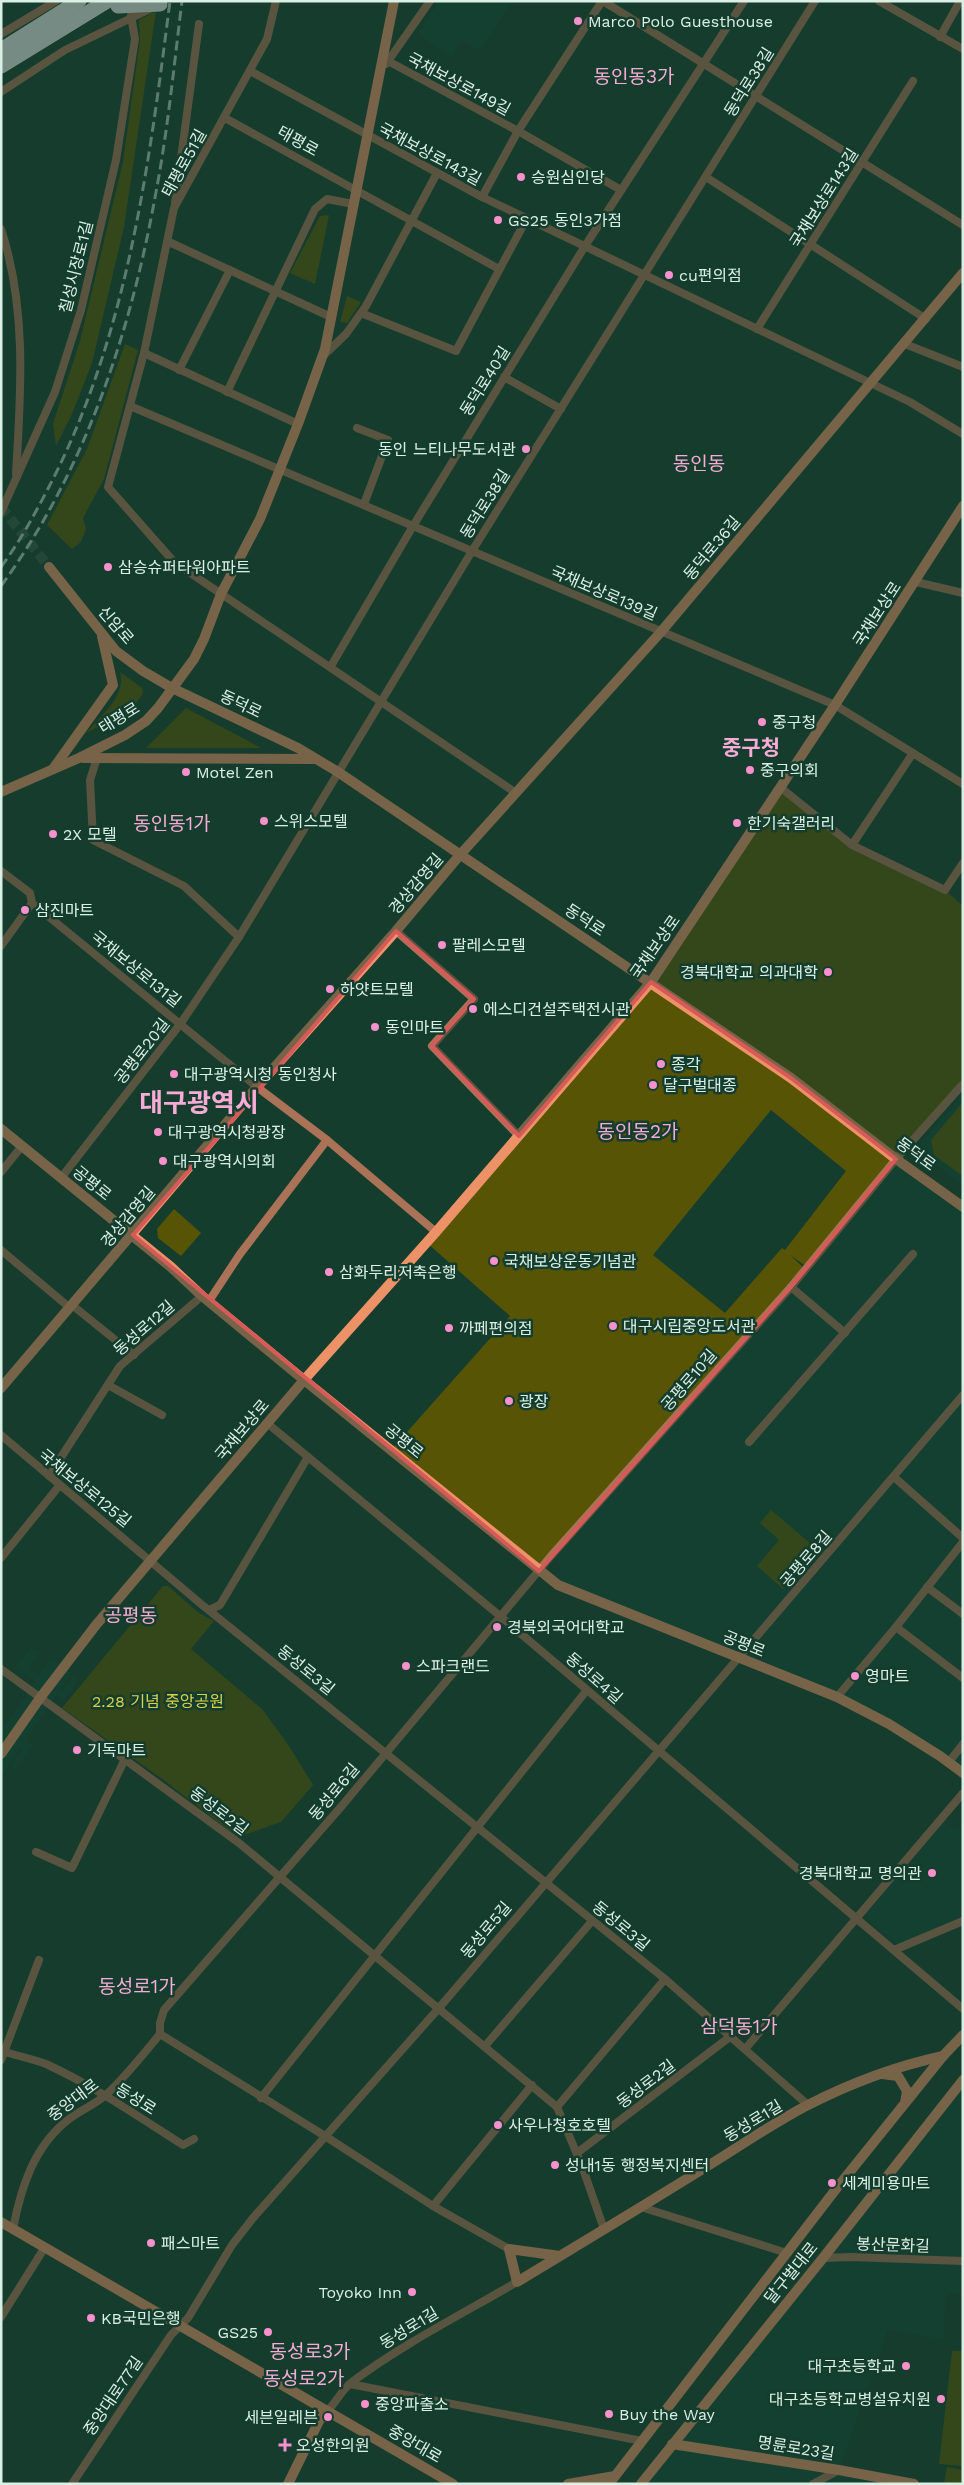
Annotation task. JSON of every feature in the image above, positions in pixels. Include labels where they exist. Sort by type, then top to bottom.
[{"type":"highway","points":[[1,50],[60,14],[83,7],[117,3],[163,3]]},
{"type":"highway","points":[[1,66],[60,14]]},
{"type":"main road","name":"태평로","points":[[1,792],[80,758],[125,735],[146,720],[158,708],[194,659],[221,594],[260,519],[298,424],[322,356],[394,1]]},
{"type":"main road","name":"동덕로36길","points":[[458,856],[660,633],[963,273]]},
{"type":"main road","name":"국채보상로","points":[[1,1754],[40,1698],[96,1625],[304,1380],[436,1232],[651,982],[916,582],[963,506]]},
{"type":"main road","name":"신암로","points":[[49,567],[116,651],[172,688]]},
{"type":"main road","points":[[53,770],[113,684],[101,632]]},
{"type":"main road","name":"동덕로","points":[[172,688],[298,748],[338,772],[458,856],[651,982],[791,1078],[896,1159],[963,1207]]},
{"type":"main road","points":[[80,758],[316,759]]},
{"type":"main road","name":"경상감영길","points":[[1,1388],[133,1236],[257,1087],[396,931],[458,856]]},
{"type":"main road","name":"공평로","points":[[1,1128],[172,1267],[304,1380],[558,1585],[837,1698],[889,1724],[963,1773]]},
{"type":"main road","name":"달구벌대로","points":[[612,2480],[905,2103],[943,2056],[963,2035]]},
{"type":"main road","name":"동성로1길","points":[[517,2282],[808,2105],[881,2074],[912,2063],[943,2056]]},
{"type":"main road","points":[[881,2074],[898,2076],[907,2091],[905,2103]]},
{"type":"main road","name":"달구벌대로","points":[[646,2481],[672,2444],[823,2258],[963,2080]]},
{"type":"main road","name":"중앙대로","points":[[1,2222],[453,2484]]},
{"type":"main road","points":[[517,2282],[509,2249],[560,2256]]},
{"type":"main road","points":[[288,2484],[319,2421],[327,2411]]},
{"type":"main road","name":"명륜로23길","points":[[672,2444],[839,2470],[914,2484]]},
{"type":"main road","points":[[568,2484],[612,2480]]},
{"type":"street","name":"태평로51길","points":[[221,594],[174,562],[108,487],[144,353],[174,208],[267,39],[276,1]]},
{"type":"street","name":"국채보상로149길","points":[[379,74],[430,1]]},
{"type":"street","points":[[602,1],[963,225]]},
{"type":"street","name":"국채보상로143길","points":[[482,196],[518,130],[602,1]]},
{"type":"street","name":"동덕로40길","points":[[331,666],[413,526],[585,246],[744,1]]},
{"type":"street","name":"동덕로38길","points":[[338,772],[472,551],[646,275],[815,1]]},
{"type":"street","points":[[879,1],[963,50]]},
{"type":"street","points":[[940,37],[960,1]]},
{"type":"street","points":[[1,92],[65,50],[131,16],[163,3]]},
{"type":"street","points":[[1,34],[60,14]]},
{"type":"street","name":"칠성시장로1길","points":[[1,512],[56,392],[81,310],[116,160],[135,39],[131,16]]},
{"type":"street","points":[[174,208],[199,24]]},
{"type":"street","name":"국채보상로149길","points":[[388,61],[518,130]]},
{"type":"street","points":[[250,72],[366,135]]},
{"type":"street","name":"국채보상로143길","points":[[758,329],[913,81]]},
{"type":"street","name":"태평로","points":[[225,118],[356,190]]},
{"type":"street","points":[[518,130],[621,190]]},
{"type":"street","name":"국채보상로143길","points":[[366,135],[526,218],[910,402],[963,434]]},
{"type":"street","points":[[322,356],[346,334],[361,313],[438,173]]},
{"type":"street","points":[[706,178],[926,319]]},
{"type":"street","points":[[356,190],[499,270]]},
{"type":"street","points":[[227,392],[315,209],[327,199],[354,204]]},
{"type":"street","points":[[361,313],[456,350],[526,218]]},
{"type":"street","points":[[1,229],[9,253],[20,310],[21,402],[16,481]]},
{"type":"street","points":[[168,242],[331,317]]},
{"type":"street","points":[[180,370],[230,270]]},
{"type":"street","points":[[905,344],[963,367]]},
{"type":"street","points":[[144,353],[298,424]]},
{"type":"street","points":[[504,377],[561,409]]},
{"type":"street","points":[[130,406],[280,468]]},
{"type":"street","points":[[357,428],[388,440],[364,504]]},
{"type":"street","name":"국채보상로139길","points":[[280,468],[660,633],[835,705],[962,783]]},
{"type":"street","name":"국채보상로","points":[[916,582],[963,594]]},
{"type":"street","points":[[221,594],[331,666],[516,793]]},
{"type":"street","points":[[852,845],[913,753]]},
{"type":"street","points":[[97,758],[90,780],[92,840],[184,886],[239,937]]},
{"type":"street","name":"공평로20길","points":[[61,1178],[180,1023],[239,937],[338,772]]},
{"type":"street","points":[[780,787],[852,845],[945,890],[963,863]]},
{"type":"street","name":"국채보상로131길","points":[[1,871],[30,893],[32,903],[257,1087],[327,1140],[436,1232]]},
{"type":"street","points":[[1,946],[32,903]]},
{"type":"street","name":"경상감영길","points":[[396,931],[474,999],[432,1046],[519,1136]]},
{"type":"street","name":"공평로10길","points":[[539,1571],[791,1287],[896,1159],[963,1084]]},
{"type":"street","name":"동성로12길","points":[[49,1476],[120,1366],[206,1298],[327,1140]]},
{"type":"street","points":[[1,1172],[22,1146]]},
{"type":"street","points":[[1,1250],[71,1307],[134,1354]]},
{"type":"street","points":[[749,1442],[913,1254]]},
{"type":"street","points":[[791,1287],[845,1332]]},
{"type":"street","points":[[108,1385],[162,1415]]},
{"type":"street","name":"공평로8길","points":[[738,1658],[963,1395]]},
{"type":"street","name":"동성로4길","points":[[268,1423],[500,1616],[963,2009]]},
{"type":"street","name":"국채보상로125길","points":[[1,1435],[59,1486],[152,1561]]},
{"type":"street","points":[[209,1610],[220,1606],[308,1457]]},
{"type":"street","points":[[837,1698],[896,1627],[963,1540],[894,1477]]},
{"type":"street","points":[[1,1558],[59,1486]]},
{"type":"street","name":"동성로3길","points":[[152,1561],[209,1610],[386,1752],[477,1829],[665,1980],[746,2048],[808,2105]]},
{"type":"street","name":"동성로6길","points":[[141,2057],[160,2034],[160,2023],[164,2010],[281,1876],[539,1571]]},
{"type":"street","points":[[927,1587],[963,1614]]},
{"type":"street","points":[[896,1627],[963,1678]]},
{"type":"street","name":"동성로5길","points":[[180,2325],[188,2318],[232,2245],[252,2218],[439,2008],[657,1750],[738,1658]]},
{"type":"street","name":"동성로2길","points":[[1,1669],[223,1831],[281,1876],[557,2107],[577,2153],[604,2229]]},
{"type":"street","points":[[261,2098],[587,1690]]},
{"type":"street","points":[[949,1762],[963,1744]]},
{"type":"street","points":[[36,1852],[72,1868],[125,1759]]},
{"type":"street","points":[[746,2048],[963,1793]]},
{"type":"street","points":[[485,2046],[592,1921]]},
{"type":"street","points":[[894,1950],[963,1921]]},
{"type":"street","points":[[1,2060],[39,1960]]},
{"type":"street","points":[[557,2107],[665,1980]]},
{"type":"street","points":[[160,2034],[325,2136],[433,2206],[509,2249]]},
{"type":"street","name":"동성로2길","points":[[577,2153],[732,2036]]},
{"type":"street","name":"동성로","points":[[5,2052],[44,2064],[105,2096],[183,2145],[194,2139]]},
{"type":"street","name":"중앙대로","points":[[13,2229],[26,2178],[40,2149],[58,2128],[105,2096],[141,2057]]},
{"type":"street","points":[[433,2206],[532,2085]]},
{"type":"street","name":"달구벌대로","points":[[641,2207],[787,2253]]},
{"type":"street","points":[[1,2317],[44,2247]]},
{"type":"street","name":"봉산문화길","points":[[823,2258],[852,2257],[963,2261]]},
{"type":"street","name":"동성로1길","points":[[327,2411],[336,2403],[350,2384],[409,2345],[517,2282]]},
{"type":"street","name":"중앙대로77길","points":[[72,2484],[171,2335],[180,2325]]},
{"type":"street","points":[[350,2384],[642,2441]]},
{"type":"street","points":[[813,2484],[839,2470]]},
{"type":"highlighted area","points":[[396,931],[474,999],[432,1046],[519,1136],[651,982],[791,1078],[896,1159],[791,1287],[539,1571],[133,1235]]},
{"type":"shaded area","points":[[439,1],[513,1],[480,50],[462,40],[451,56],[418,34]]},
{"type":"shaded area","points":[[963,1095],[963,1185],[920,1153],[918,1146]]},
{"type":"shaded area","points":[[896,1159],[963,1207],[963,1773],[889,1724],[559,1580],[560,1565],[551,1556]]},
{"type":"shaded area","points":[[31,1647],[39,1652],[29,1668],[39,1675],[50,1660],[71,1673],[60,1689],[63,1691],[74,1675],[79,1679],[64,1700],[56,1695],[26,1740],[33,1745],[16,1769],[11,1766],[23,1749],[21,1747],[1,1776],[1,1724],[5,1726],[36,1681],[16,1668]]},
{"type":"shaded area","name":"경북대학교 명의관","points":[[943,1823],[963,1831],[963,1917],[897,1945],[864,1916]]},
{"type":"shaded area","points":[[963,2080],[963,2293],[946,2293],[943,2339],[888,2330],[839,2469],[914,2484],[649,2484],[647,2476]]},
{"type":"green space","points":[[156,11],[124,227],[92,363],[72,414],[56,446],[53,424],[80,341],[123,162],[140,40],[139,20]]},
{"type":"green space","points":[[329,215],[315,284],[290,273],[320,216]]},
{"type":"green space","points":[[347,296],[361,302],[347,323],[340,322]]},
{"type":"green space","points":[[125,344],[138,350],[104,479],[83,518],[86,529],[81,542],[72,549],[47,525],[87,449]]},
{"type":"green space","points":[[120,672],[142,688],[143,693],[132,709],[86,733],[105,713],[116,697],[120,689]]},
{"type":"green space","points":[[186,708],[261,748],[146,748]]},
{"type":"green space","points":[[780,787],[852,845],[945,890],[963,906],[963,1083],[807,1267],[790,1255],[805,1269],[539,1571],[391,1450],[510,1316],[427,1243],[651,982]],"holes":[[[771,1110],[846,1171],[785,1250],[782,1248],[725,1313],[653,1255]]]},
{"type":"green space","points":[[963,1102],[963,1171],[961,1175],[934,1155],[931,1140]]},
{"type":"green space","points":[[174,1209],[201,1233],[181,1256],[158,1238],[157,1229]]},
{"type":"green space","points":[[771,1510],[817,1549],[783,1589],[757,1566],[779,1540],[760,1523]]},
{"type":"green space","name":"2.28 기념 중앙공원","points":[[163,1586],[168,1586],[199,1613],[214,1621],[191,1649],[262,1709],[289,1746],[313,1785],[281,1822],[238,1837],[161,1778],[62,1708]]},
{"type":"green space","points":[[952,2351],[963,2351],[963,2466],[939,2464]]},
{"type":"green space","points":[[947,2467],[963,2470],[963,2484],[944,2484]]},
{"type":"tunnel","points":[[1,507],[49,567]]},
{"type":"railway","points":[[1,567],[22,535],[53,479],[79,422],[100,365],[132,246],[144,185],[170,1]]},
{"type":"railway","points":[[1,586],[31,542],[57,496],[101,398],[118,348],[146,244],[156,192],[182,1]]},
{"type":"place","name":"Marco Polo Guesthouse","points":[[578,21]]},
{"type":"place","name":"승원심인당","points":[[521,177]]},
{"type":"place","name":"GS25 동인3가점","points":[[498,220]]},
{"type":"place","name":"cu편의점","points":[[669,275]]},
{"type":"place","name":"동인 느티나무도서관","points":[[526,449]]},
{"type":"place","name":"삼승슈퍼타워아파트","points":[[108,567]]},
{"type":"place","name":"중구청","points":[[762,722]]},
{"type":"place","name":"중구의회","points":[[750,770]]},
{"type":"place","name":"Motel Zen","points":[[186,772]]},
{"type":"place","name":"스위스모텔","points":[[264,821]]},
{"type":"place","name":"한기숙갤러리","points":[[737,823]]},
{"type":"place","name":"2X 모텔","points":[[53,834]]},
{"type":"place","name":"삼진마트","points":[[25,910]]},
{"type":"place","name":"팔레스모텔","points":[[442,945]]},
{"type":"place","name":"경북대학교 의과대학","points":[[828,972]]},
{"type":"place","name":"하얏트모텔","points":[[330,989]]},
{"type":"place","name":"에스디건설주택전시관","points":[[473,1009]]},
{"type":"place","name":"동인마트","points":[[375,1027]]},
{"type":"place","name":"종각","points":[[661,1064]]},
{"type":"place","name":"대구광역시청 동인청사","points":[[174,1074]]},
{"type":"place","name":"달구벌대종","points":[[653,1085]]},
{"type":"place","name":"대구광역시청광장","points":[[158,1132]]},
{"type":"place","name":"대구광역시의회","points":[[163,1161]]},
{"type":"place","name":"국채보상운동기념관","points":[[494,1261]]},
{"type":"place","name":"삼화두리저축은행","points":[[329,1272]]},
{"type":"place","name":"대구시립중앙도서관","points":[[613,1326]]},
{"type":"place","name":"까페편의점","points":[[449,1328]]},
{"type":"place","name":"광장","points":[[509,1401]]},
{"type":"place","name":"경북외국어대학교","points":[[497,1627]]},
{"type":"place","name":"스파크랜드","points":[[406,1666]]},
{"type":"place","name":"영마트","points":[[855,1676]]},
{"type":"place","name":"기독마트","points":[[77,1750]]},
{"type":"place","name":"경북대학교 명의관","points":[[932,1873]]},
{"type":"place","name":"사우나청호호텔","points":[[498,2125]]},
{"type":"place","name":"성내1동 행정복지센터","points":[[555,2165]]},
{"type":"place","name":"세계미용마트","points":[[832,2183]]},
{"type":"place","name":"패스마트","points":[[151,2243]]},
{"type":"place","name":"Toyoko Inn","points":[[412,2292]]},
{"type":"place","name":"KB국민은행","points":[[91,2318]]},
{"type":"place","name":"GS25","points":[[268,2332]]},
{"type":"place","name":"대구초등학교","points":[[906,2366]]},
{"type":"place","name":"대구초등학교병설유치원","points":[[941,2399]]},
{"type":"place","name":"중앙파출소","points":[[365,2404]]},
{"type":"place","name":"Buy the Way","points":[[609,2414]]},
{"type":"place","name":"세븐일레븐","points":[[328,2417]]},
{"type":"place","name":"오성한의원","points":[[285,2445]]},
{"type":"district","name":"동인동3가","points":[[634,76]]},
{"type":"district","name":"동인동","points":[[699,463]]},
{"type":"district","name":"중구청","points":[[751,747]]},
{"type":"district","name":"동인동1가","points":[[172,823]]},
{"type":"district","name":"대구광역시","points":[[199,1103]]},
{"type":"district","name":"동인동2가","points":[[638,1131]]},
{"type":"district","name":"공평동","points":[[131,1615]]},
{"type":"district","name":"동성로1가","points":[[137,1986]]},
{"type":"district","name":"삼덕동1가","points":[[739,2026]]},
{"type":"district","name":"동성로3가","points":[[310,2351]]},
{"type":"district","name":"동성로2가","points":[[304,2378]]}]
